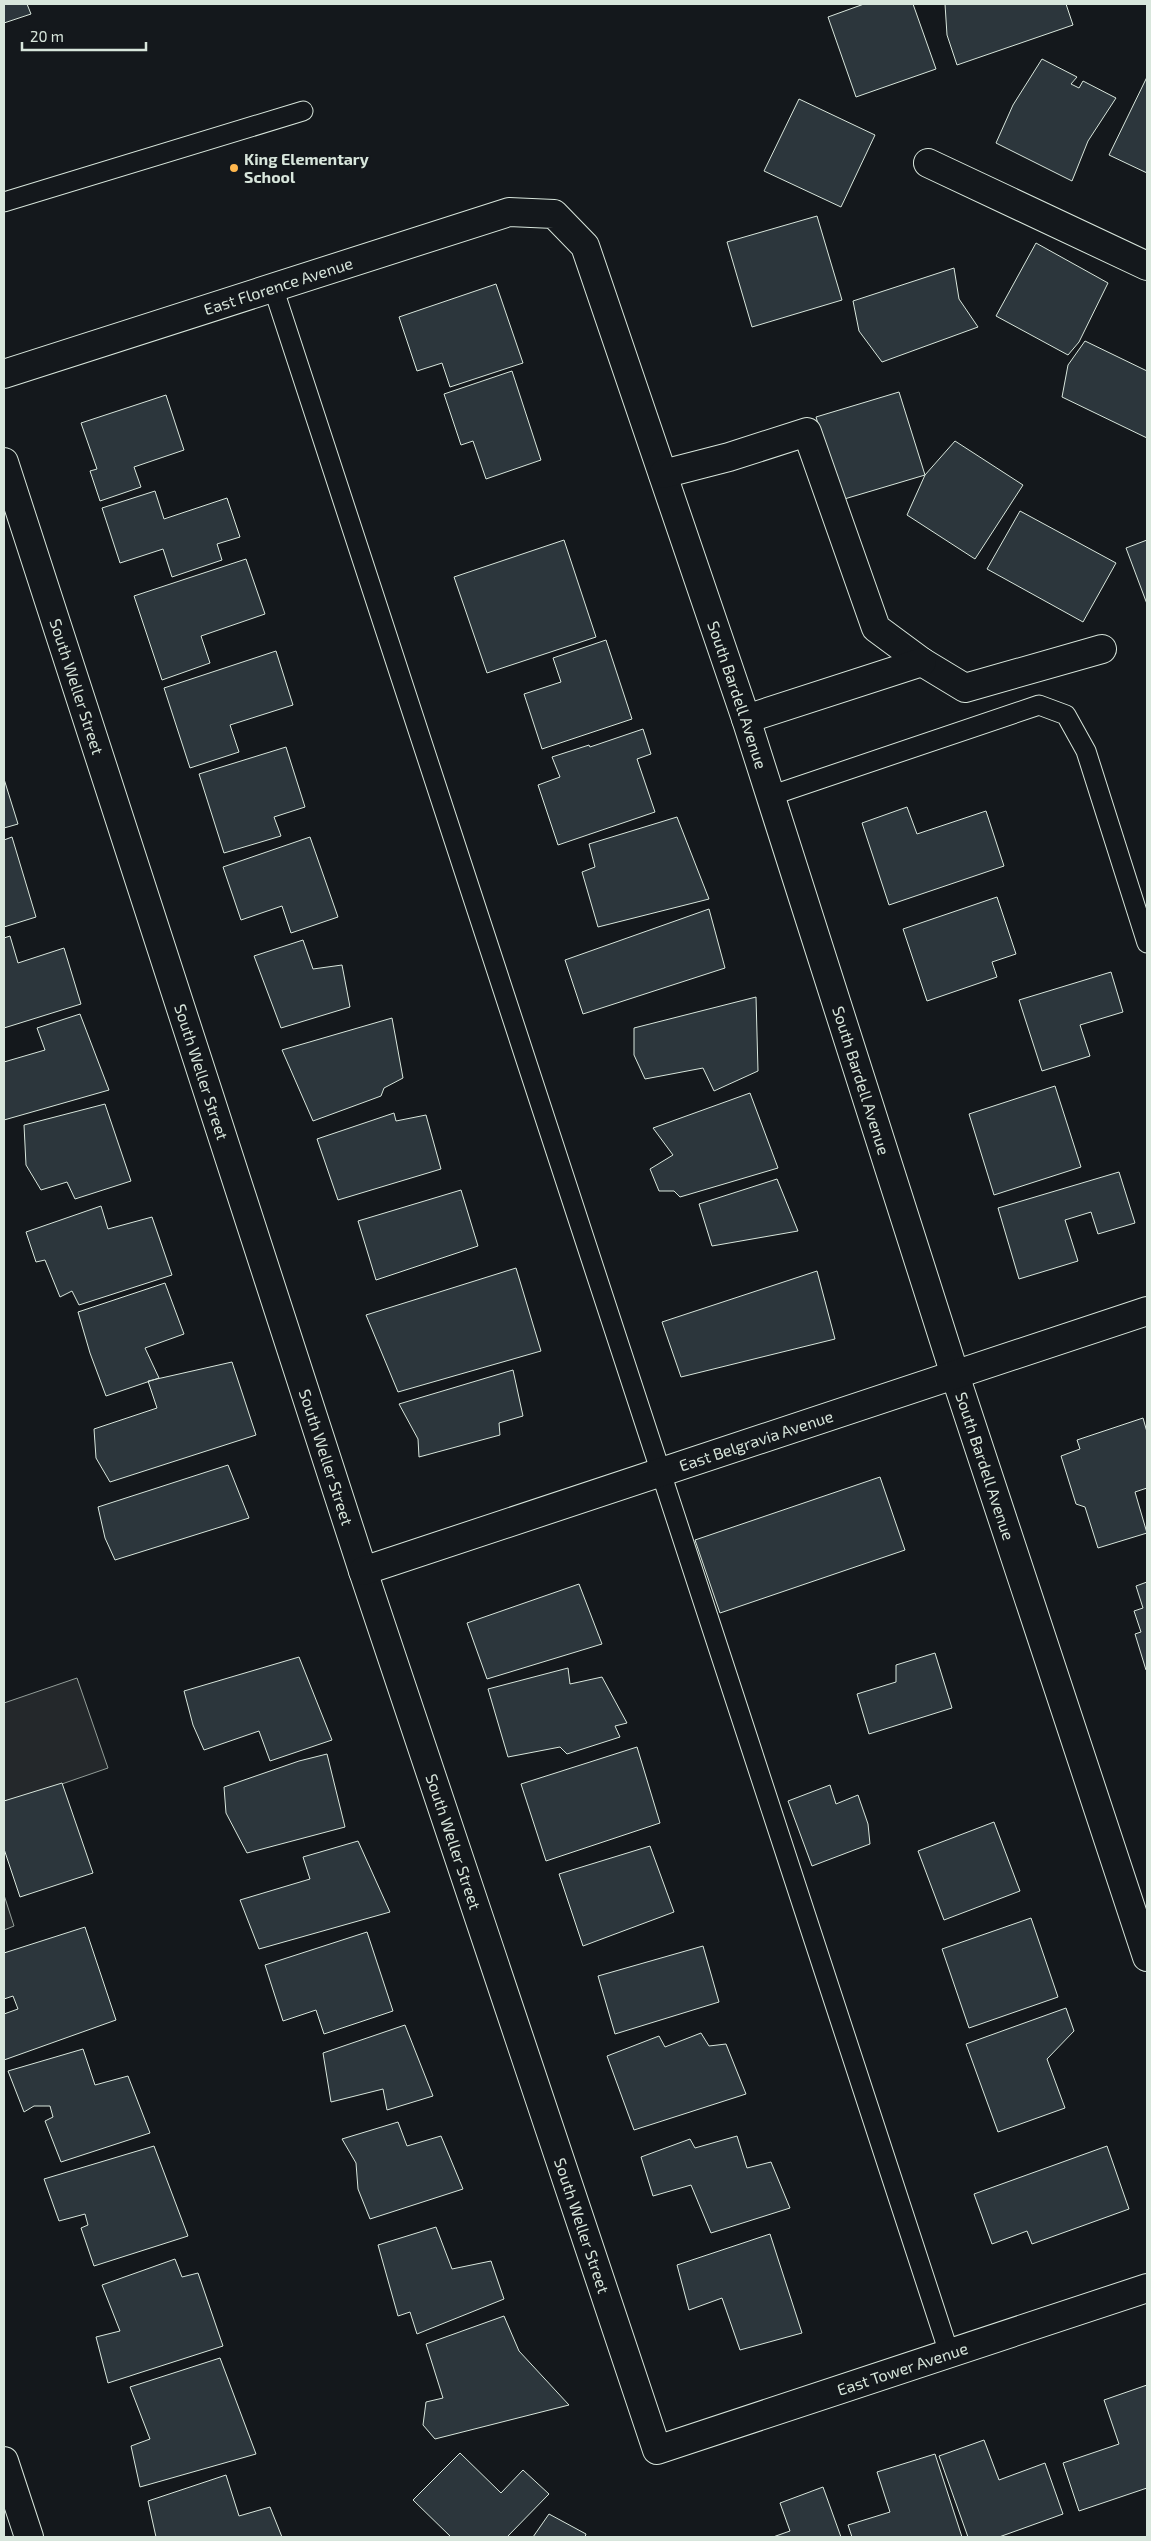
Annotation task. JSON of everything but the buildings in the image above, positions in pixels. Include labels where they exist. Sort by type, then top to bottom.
[{"type":"street","points":[[928,164],[1147,266]]},
{"type":"street","name":"East Florence Avenue","points":[[4,374],[509,212],[554,214]]},
{"type":"street","name":"South Bardell Avenue","points":[[554,214],[585,246],[663,474],[746,720],[955,1375],[1147,1957]]},
{"type":"street","points":[[663,474],[729,457],[807,432],[876,628],[922,662],[965,688],[1102,649]]},
{"type":"street","name":"South Weller Street","points":[[4,462],[363,1571],[657,2450]]},
{"type":"street","points":[[746,720],[922,662]]},
{"type":"street","name":"East Belgravia Avenue","points":[[363,1571],[1147,1311]]},
{"type":"street","name":"East Tower Avenue","points":[[657,2450],[1147,2288]]},
{"type":"street","points":[[4,2461],[29,2537]]},
{"type":"lane","points":[[4,202],[303,111]]},
{"type":"lane","points":[[273,287],[949,2353]]},
{"type":"lane","points":[[770,796],[1039,705],[1066,715],[1086,751],[1147,943]]},
{"type":"shaded area","points":[[77,1678],[108,1768],[4,1804],[4,1703]]},
{"type":"shaded area","points":[[4,1895],[14,1926],[4,1930]]},
{"type":"place","name":"King Elementary School","points":[[234,168]]}]
